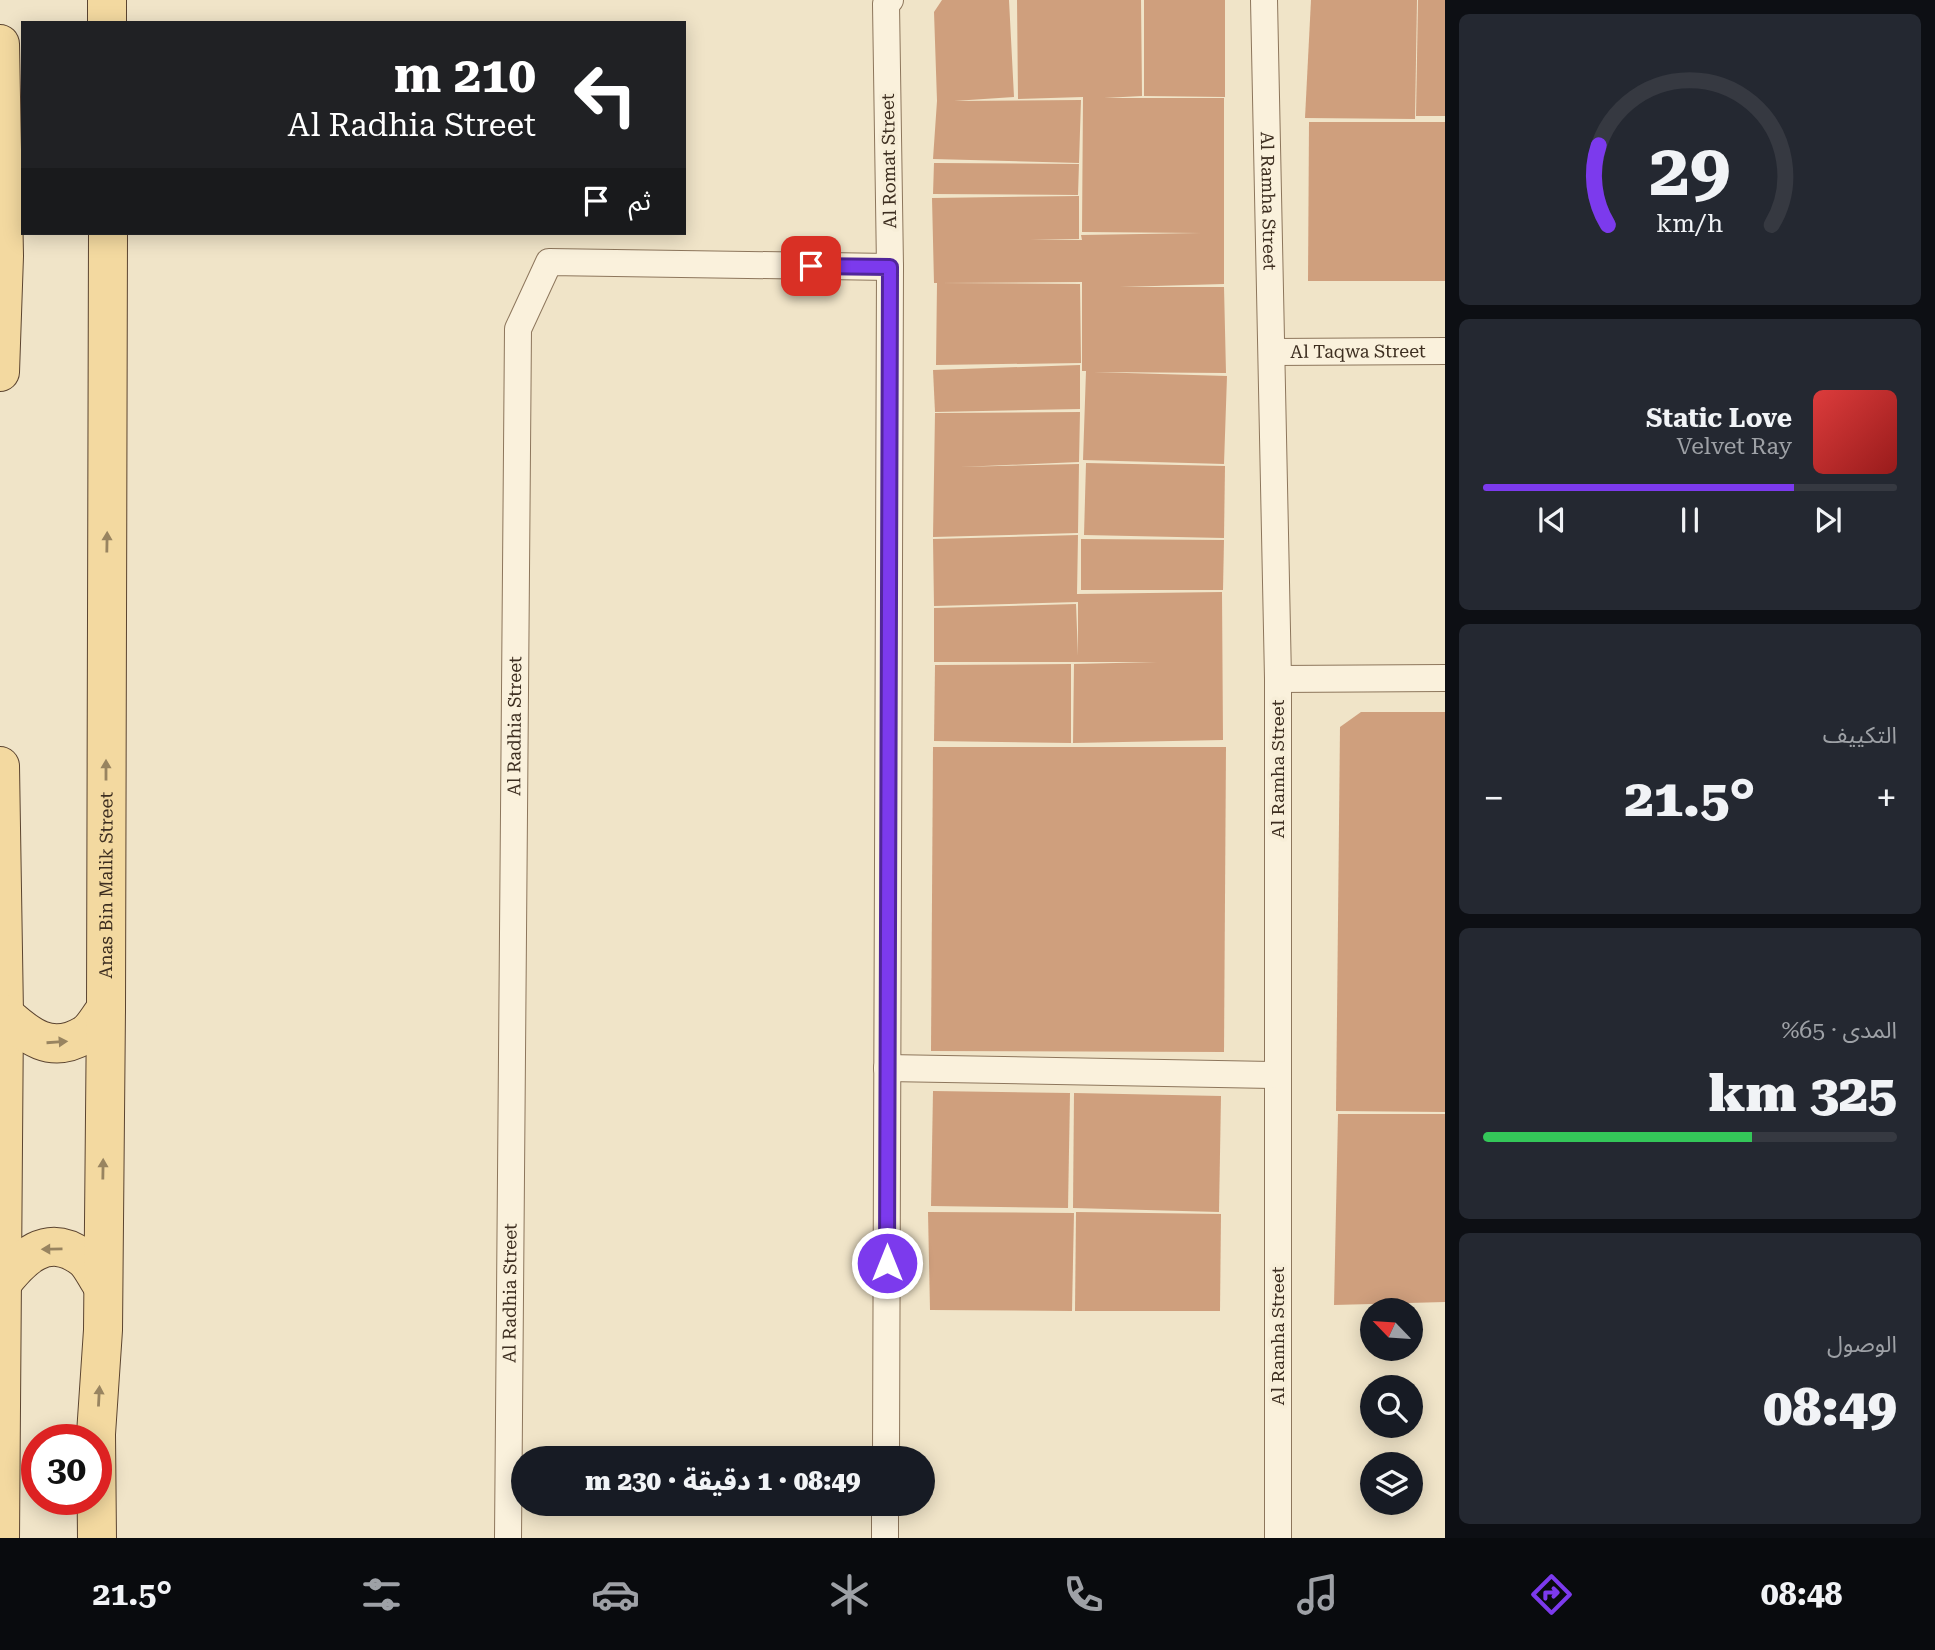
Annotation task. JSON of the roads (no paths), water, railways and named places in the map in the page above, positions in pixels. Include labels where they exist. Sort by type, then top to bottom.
[{"type":"main road","points":[[107,0],[107,21]]},
{"type":"main road","points":[[0,44],[0,372]]},
{"type":"main road","name":"Anas Bin Malik Street","points":[[97,1538],[96,1434],[103,1330],[106,1009],[108,235]]},
{"type":"main road","points":[[0,766],[4,1014],[0,1538]]},
{"type":"main road","points":[[4,1014],[27,1035],[48,1044],[67,1042],[86,1034],[106,1009]]},
{"type":"main road","points":[[1,1286],[19,1261],[37,1250],[51,1248],[67,1249],[85,1259],[102,1285]]},
{"type":"street","name":"Al Romat Street","points":[[886,1446],[890,267],[886,5],[890,0]]},
{"type":"street","name":"Al Ramha Street","points":[[1264,0],[1278,679],[1278,1538]]},
{"type":"street","name":"Al Radhia Street","points":[[508,1538],[518,329],[549,262],[890,267]]},
{"type":"street","name":"Al Taqwa Street","points":[[1272,352],[1445,351]]},
{"type":"street","points":[[1278,679],[1445,678]]},
{"type":"street","points":[[887,1068],[1278,1075]]},
{"type":"street","points":[[885,1538],[886,1516]]}]
